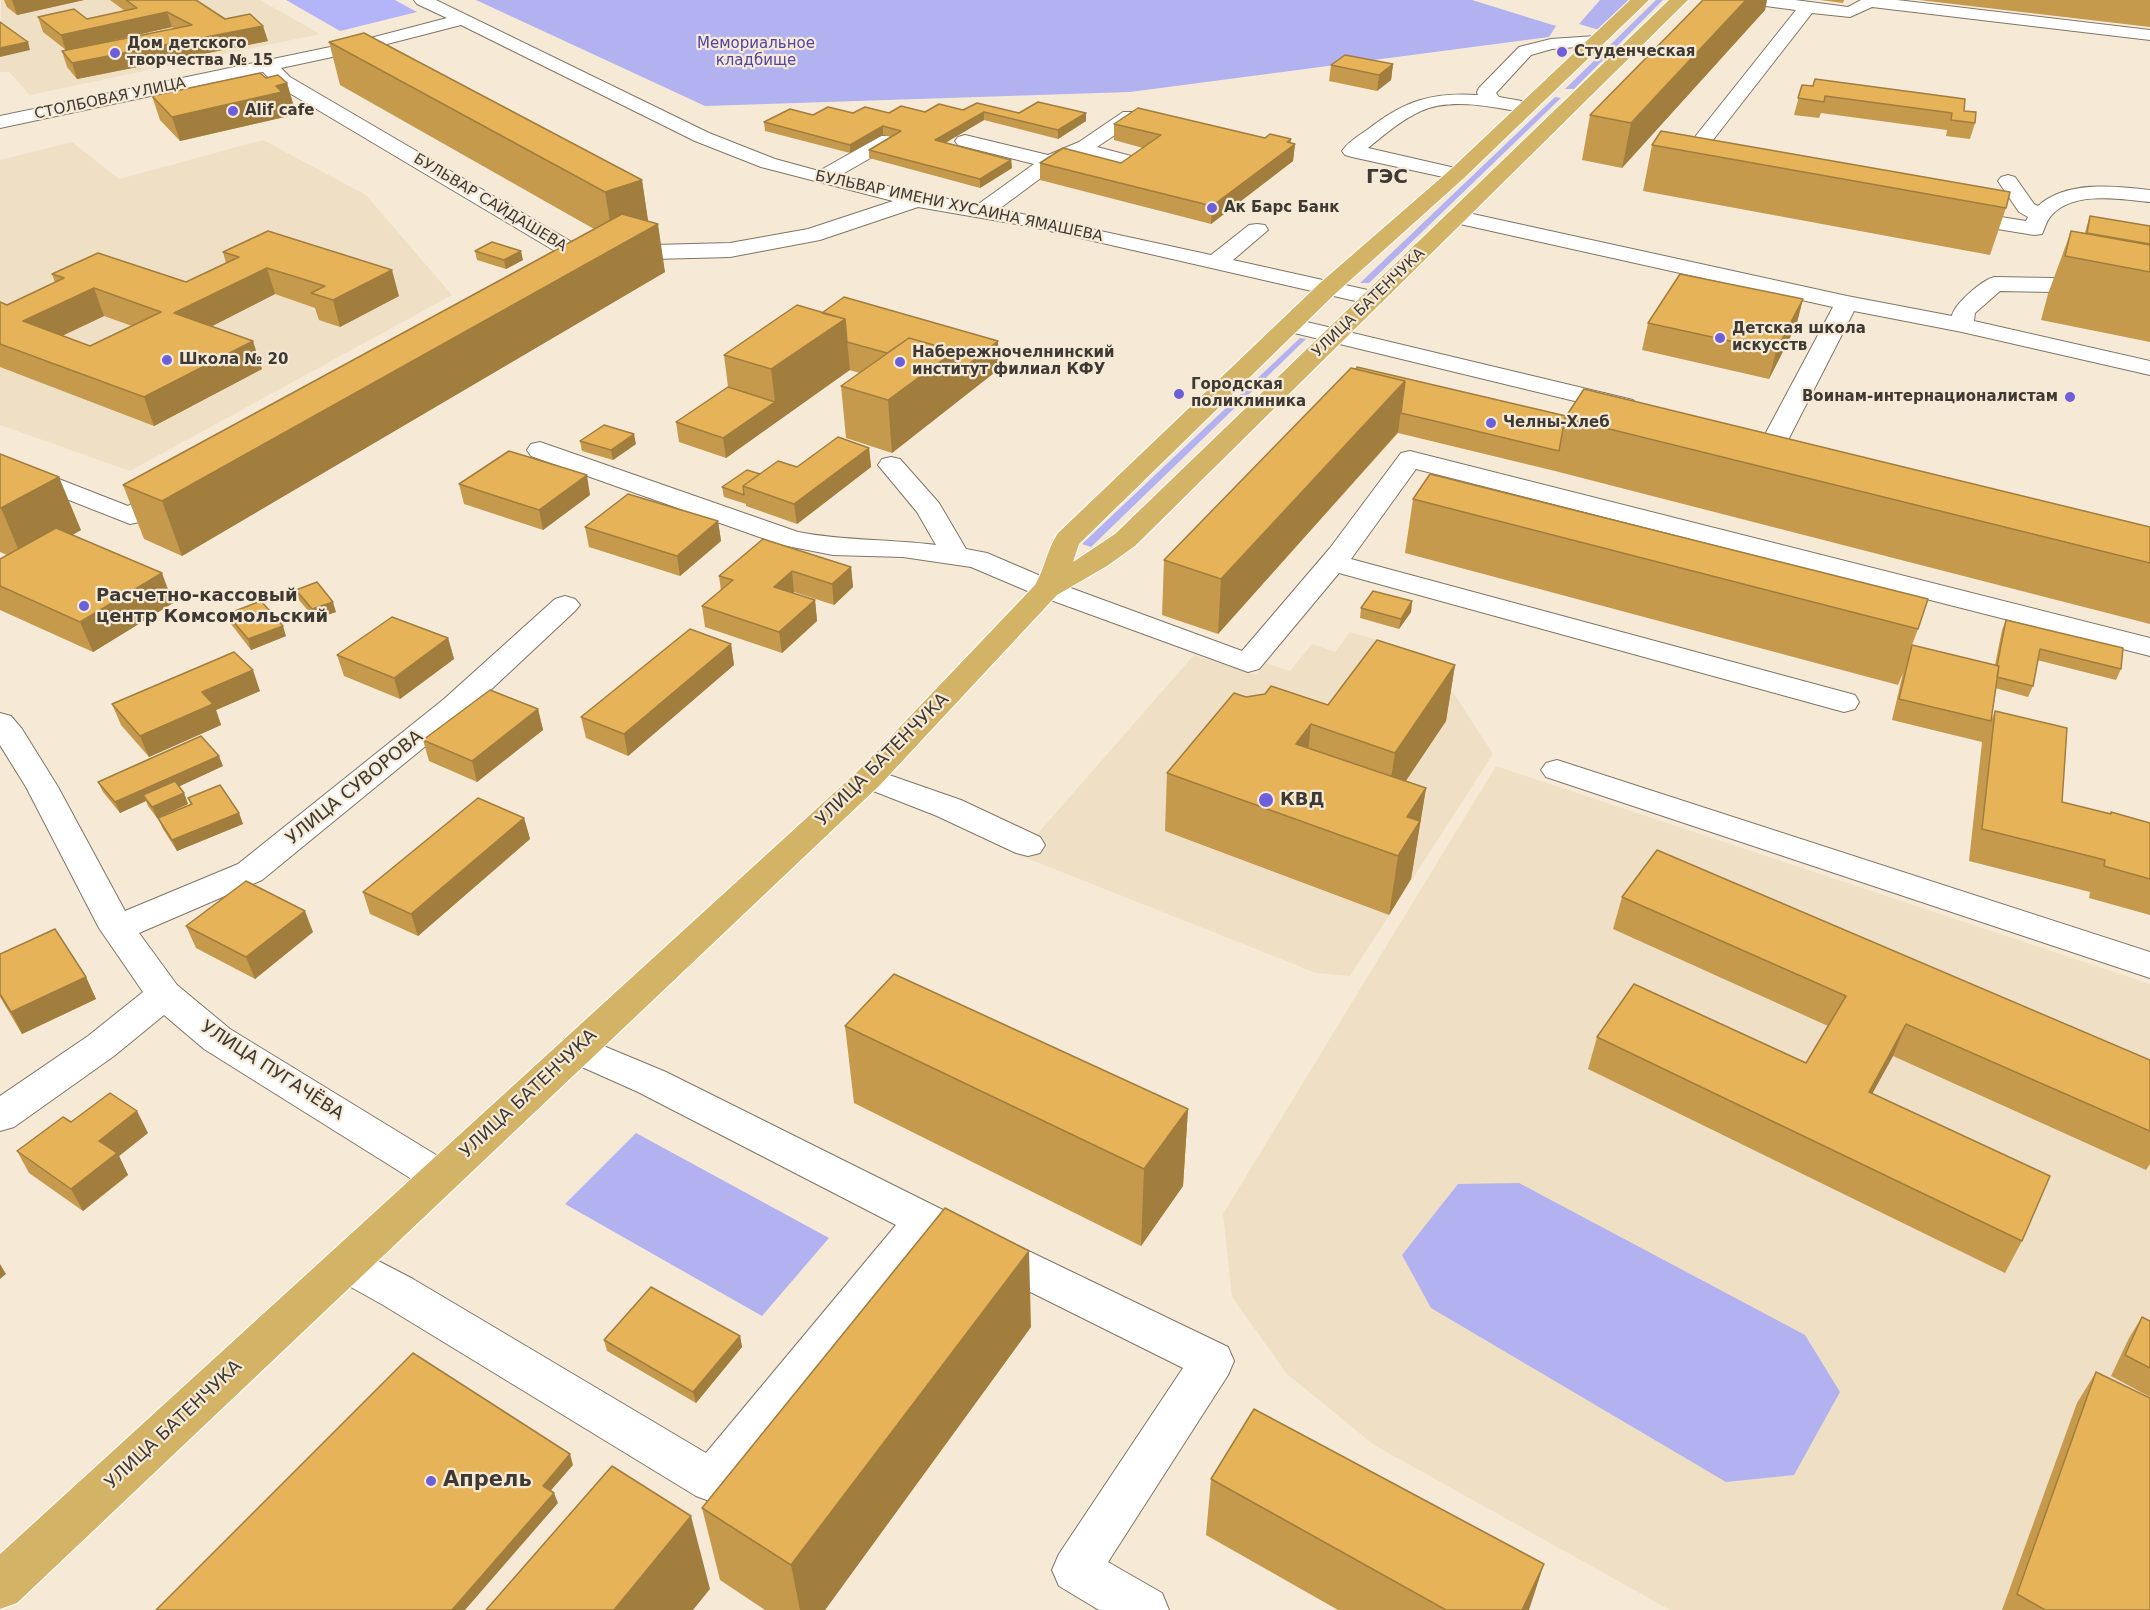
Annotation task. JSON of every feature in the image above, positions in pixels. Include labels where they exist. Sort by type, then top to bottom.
[{"type":"main road","name":"УЛИЦА БАТЕНЧУКА","points":[[1047,589],[1057,571],[1062,549],[1068,539],[1328,288],[1457,174],[1640,0]]},
{"type":"main road","name":"УЛИЦА БАТЕНЧУКА","points":[[0,1586],[868,778],[1047,589],[1069,574],[1109,555],[1459,217],[1679,0]]},
{"type":"main road","points":[[1552,84],[1559,91],[1568,94],[1577,95],[1587,92]]},
{"type":"street","name":"БУЛЬВАР ИМЕНИ ХУСАИНА ЯМАШЕВА","points":[[423,0],[702,136],[768,163],[916,200],[1216,262],[1373,298]]},
{"type":"street","points":[[1758,0],[1850,12],[1870,2],[2150,35]]},
{"type":"street","points":[[1705,170],[1682,166],[1808,7]]},
{"type":"street","name":"СТОЛБОВАЯ УЛИЦА","points":[[0,122],[360,46],[465,19]]},
{"type":"street","points":[[1492,101],[1486,92],[1525,51],[1551,44],[1595,41]]},
{"type":"street","name":"БУЛЬВАР САЙДАШЕВА","points":[[267,65],[283,81],[581,257]]},
{"type":"street","points":[[1457,174],[1352,151],[1415,107],[1434,102],[1492,101],[1526,107]]},
{"type":"street","points":[[981,212],[1050,162],[1079,149],[1130,116]]},
{"type":"street","points":[[821,178],[888,140]]},
{"type":"street","points":[[965,141],[1050,162]]},
{"type":"street","points":[[1079,149],[1128,161]]},
{"type":"street","points":[[2008,181],[2026,208],[2041,215]]},
{"type":"street","points":[[1940,213],[2034,230],[2041,215],[2051,206],[2077,196],[2118,192],[2150,196]]},
{"type":"street","points":[[581,257],[615,253],[730,249],[812,235],[916,200]]},
{"type":"street","points":[[1459,217],[1847,303],[1962,325],[2150,368]]},
{"type":"street","points":[[1216,262],[1257,230]]},
{"type":"street","name":"БУЛЬВАР САЙДАШЕВА","points":[[542,279],[581,257]]},
{"type":"street","points":[[1962,325],[1964,312],[1994,284],[2052,285],[2124,295],[2145,288],[2150,289]]},
{"type":"street","points":[[1774,442],[1847,303]]},
{"type":"street","points":[[1290,325],[1649,411]]},
{"type":"street","points":[[540,450],[792,539],[833,547],[903,549],[977,559],[1047,589],[1255,666],[1410,459],[2150,647]]},
{"type":"street","points":[[0,464],[130,516],[192,480]]},
{"type":"street","points":[[891,465],[929,509],[956,556]]},
{"type":"street","points":[[1333,563],[1844,702]]},
{"type":"street","name":"УЛИЦА СУВОРОВА","points":[[117,928],[250,872],[455,706],[565,605]]},
{"type":"street","name":"УЛИЦА ПУГАЧЁВА","points":[[0,723],[42,787],[117,928],[164,995],[216,1039],[440,1177]]},
{"type":"street","points":[[1557,770],[2150,964]]},
{"type":"street","points":[[868,778],[949,808],[1028,845]]},
{"type":"street","points":[[0,1116],[101,1046],[164,995]]},
{"type":"street","points":[[578,1049],[652,1082],[924,1220],[1212,1361],[1076,1570],[1144,1610]]},
{"type":"street","points":[[346,1264],[398,1292],[712,1481],[924,1220]]},
{"type":"shaded area","name":"Дом детского творчества № 15","points":[[1,0],[260,0],[320,34],[30,95],[9,72],[0,72]]},
{"type":"shaded area","points":[[286,0],[395,0],[417,12],[340,31]]},
{"type":"shaded area","name":"Школа № 20","points":[[263,140],[366,195],[452,295],[130,471],[0,425],[0,160],[72,142],[119,179]]},
{"type":"shaded area","name":"КВД","points":[[1350,632],[1429,655],[1493,754],[1350,976],[1316,973],[1019,855],[1194,655],[1256,675],[1266,663],[1290,671],[1312,644],[1335,652]]},
{"type":"shaded area","points":[[1496,766],[2150,984],[2150,1610],[1670,1610],[1374,1445],[1287,1374],[1232,1297],[1223,1214]]},
{"type":"green space","name":"Мемориальное кладбище","points":[[476,0],[1472,0],[1556,26],[1549,37],[1130,92],[705,106]]},
{"type":"green space","points":[[1600,0],[1632,0],[1599,30],[1579,24]]},
{"type":"green space","points":[[1656,0],[1663,0],[1574,89],[1565,89]]},
{"type":"green space","points":[[1555,97],[1561,98],[1369,283],[1360,283]]},
{"type":"green space","points":[[1300,338],[1306,339],[1091,547],[1082,544]]},
{"type":"green space","points":[[636,1133],[829,1238],[762,1316],[565,1204]]},
{"type":"green space","points":[[1519,1183],[1805,1335],[1840,1392],[1794,1475],[1726,1482],[1431,1308],[1402,1255],[1458,1184]]},
{"type":"building","points":[[126,0],[196,0],[225,19],[250,14],[263,26],[72,63],[62,51],[192,25],[167,12],[61,35],[38,17],[74,9],[87,19],[137,8]]},
{"type":"building","points":[[1703,0],[1746,0],[1631,123],[1590,115]]},
{"type":"building","points":[[0,22],[28,42],[0,48]]},
{"type":"building","points":[[364,33],[642,180],[605,192],[329,42]]},
{"type":"building","points":[[1345,55],[1393,64],[1379,75],[1331,65]]},
{"type":"building","points":[[260,73],[266,78],[278,75],[287,83],[276,86],[282,92],[172,117],[152,96]]},
{"type":"building","points":[[1815,79],[1965,99],[1964,111],[1976,112],[1975,123],[1951,120],[1952,113],[1825,96],[1824,102],[1798,98],[1802,85],[1813,86]]},
{"type":"building","points":[[1038,102],[1086,113],[1058,130],[984,112],[935,140],[1011,160],[980,179],[869,150],[901,131],[883,126],[850,145],[764,122],[790,109],[813,115],[828,107],[853,113],[865,107],[889,113],[901,106],[925,112],[939,104],[963,110],[977,103],[1019,113]]},
{"type":"building","points":[[1138,108],[1265,138],[1270,134],[1291,139],[1287,142],[1295,144],[1212,206],[1040,163],[1063,148],[1121,163],[1161,135],[1114,124]]},
{"type":"building","points":[[1661,131],[2010,192],[2006,208],[1652,145]]},
{"type":"building","points":[[622,214],[658,224],[162,501],[123,485]]},
{"type":"building","points":[[2090,216],[2150,226],[2150,244],[2087,233]]},
{"type":"building","points":[[268,231],[392,270],[333,300],[311,293],[325,286],[267,268],[174,313],[253,341],[144,397],[0,344],[0,302],[7,305],[64,278],[52,274],[98,253],[186,282],[239,257],[223,252]],"holes":[[[94,288],[161,312],[90,346],[23,321]]]},
{"type":"building","points":[[2071,231],[2150,245],[2150,272],[2065,256]]},
{"type":"building","points":[[492,242],[521,251],[504,260],[475,251]]},
{"type":"building","points":[[1680,274],[1803,299],[1776,351],[1648,323]]},
{"type":"building","points":[[844,297],[998,341],[956,374],[955,351],[909,338],[887,353],[847,342],[845,319],[822,313]]},
{"type":"building","points":[[797,305],[845,319],[771,369],[724,355]]},
{"type":"building","points":[[909,338],[955,351],[888,400],[841,386]]},
{"type":"building","points":[[1357,367],[1566,416],[1559,451],[1401,413],[1405,381],[1356,369]]},
{"type":"building","points":[[1351,368],[1405,381],[1221,579],[1164,560]]},
{"type":"building","points":[[728,387],[775,402],[723,438],[676,422]]},
{"type":"building","points":[[1584,389],[2150,527],[2150,563],[1565,418]]},
{"type":"building","points":[[604,425],[634,434],[611,450],[580,441]]},
{"type":"building","points":[[838,437],[869,448],[794,504],[743,486],[778,461],[797,467]]},
{"type":"building","points":[[509,451],[587,475],[539,510],[459,484]]},
{"type":"building","points":[[0,454],[59,477],[0,508]]},
{"type":"building","points":[[747,470],[760,474],[743,486],[744,495],[722,487]]},
{"type":"building","points":[[1430,474],[1928,599],[1918,629],[1413,499]]},
{"type":"building","points":[[628,494],[718,521],[677,556],[585,527]]},
{"type":"building","points":[[56,528],[162,573],[80,622],[0,586],[0,559]]},
{"type":"building","points":[[763,539],[851,567],[832,584],[792,571],[774,587],[815,600],[779,632],[702,606],[733,580],[719,576]]},
{"type":"building","points":[[317,582],[333,602],[312,609],[296,590]]},
{"type":"building","points":[[1373,591],[1412,601],[1401,619],[1361,608]]},
{"type":"building","points":[[261,601],[283,626],[248,639],[227,614]]},
{"type":"building","points":[[392,617],[448,638],[394,678],[337,655]]},
{"type":"building","points":[[2006,620],[2123,648],[2121,669],[2040,649],[2033,686],[1997,677]]},
{"type":"building","points":[[690,629],[731,644],[624,734],[581,717]]},
{"type":"building","points":[[1377,640],[1455,665],[1395,753],[1311,724],[1296,744],[1426,788],[1407,817],[1420,821],[1398,856],[1167,773],[1234,693],[1246,697],[1265,694],[1271,686],[1328,705]]},
{"type":"building","points":[[1912,645],[1999,666],[1991,721],[1899,699]]},
{"type":"building","points":[[234,652],[253,670],[202,692],[213,704],[140,736],[112,704]]},
{"type":"building","points":[[490,690],[538,709],[472,761],[423,740]]},
{"type":"building","points":[[1995,711],[2067,728],[2062,802],[2150,823],[2150,879],[2104,866],[2105,860],[1982,829]]},
{"type":"building","points":[[201,736],[219,756],[115,802],[98,782]]},
{"type":"building","points":[[175,781],[184,793],[152,807],[143,795]]},
{"type":"building","points":[[220,785],[239,813],[172,840],[158,818],[192,804],[188,798]]},
{"type":"building","points":[[478,798],[524,818],[411,914],[363,892]]},
{"type":"building","points":[[1657,850],[2150,1060],[2150,1131],[1906,1024],[1869,1092],[2050,1176],[2022,1241],[1597,1037],[1634,984],[1806,1063],[1846,996],[1622,897]]},
{"type":"building","points":[[246,881],[305,911],[246,957],[186,926]]},
{"type":"building","points":[[55,929],[86,977],[11,1012],[0,994],[0,954]]},
{"type":"building","points":[[894,974],[1188,1109],[1144,1169],[845,1026]]},
{"type":"building","points":[[110,1093],[137,1111],[99,1141],[117,1153],[71,1189],[17,1151],[63,1117],[71,1122]]},
{"type":"building","points":[[945,1208],[1029,1251],[791,1565],[702,1508]]},
{"type":"building","points":[[651,1287],[740,1336],[693,1392],[604,1340]]},
{"type":"building","points":[[2142,1317],[2150,1321],[2150,1368],[2125,1355]]},
{"type":"building","name":"Апрель","points":[[413,1353],[570,1454],[543,1486],[554,1493],[452,1610],[156,1610]]},
{"type":"building","points":[[2096,1372],[2150,1398],[2150,1610],[2045,1610],[2017,1594]]},
{"type":"building","points":[[1254,1409],[1544,1564],[1522,1610],[1446,1610],[1211,1479]]},
{"type":"building","points":[[612,1466],[691,1516],[614,1610],[486,1610]]},
{"type":"place","name":"Студенческая","points":[[1562,52]]},
{"type":"place","name":"Дом детского творчества № 15","points":[[115,53]]},
{"type":"place","name":"Alif cafe","points":[[233,111]]},
{"type":"place","name":"Ак Барс Банк","points":[[1212,208]]},
{"type":"place","name":"Детская школа искусств","points":[[1720,338]]},
{"type":"place","name":"Школа № 20","points":[[167,360]]},
{"type":"place","name":"Набережночелнинский институт филиал КФУ","points":[[900,362]]},
{"type":"place","name":"Городская поликлиника","points":[[1179,394]]},
{"type":"place","name":"Воинам-интернационалистам","points":[[2070,397]]},
{"type":"place","name":"Челны-Хлеб","points":[[1491,423]]},
{"type":"place","name":"Расчетно-кассовый центр Комсомольский","points":[[84,606]]},
{"type":"place","name":"КВД","points":[[1266,800]]},
{"type":"place","name":"Апрель","points":[[431,1481]]},
{"type":"district","name":"ГЭС","points":[[1387,178]]}]
